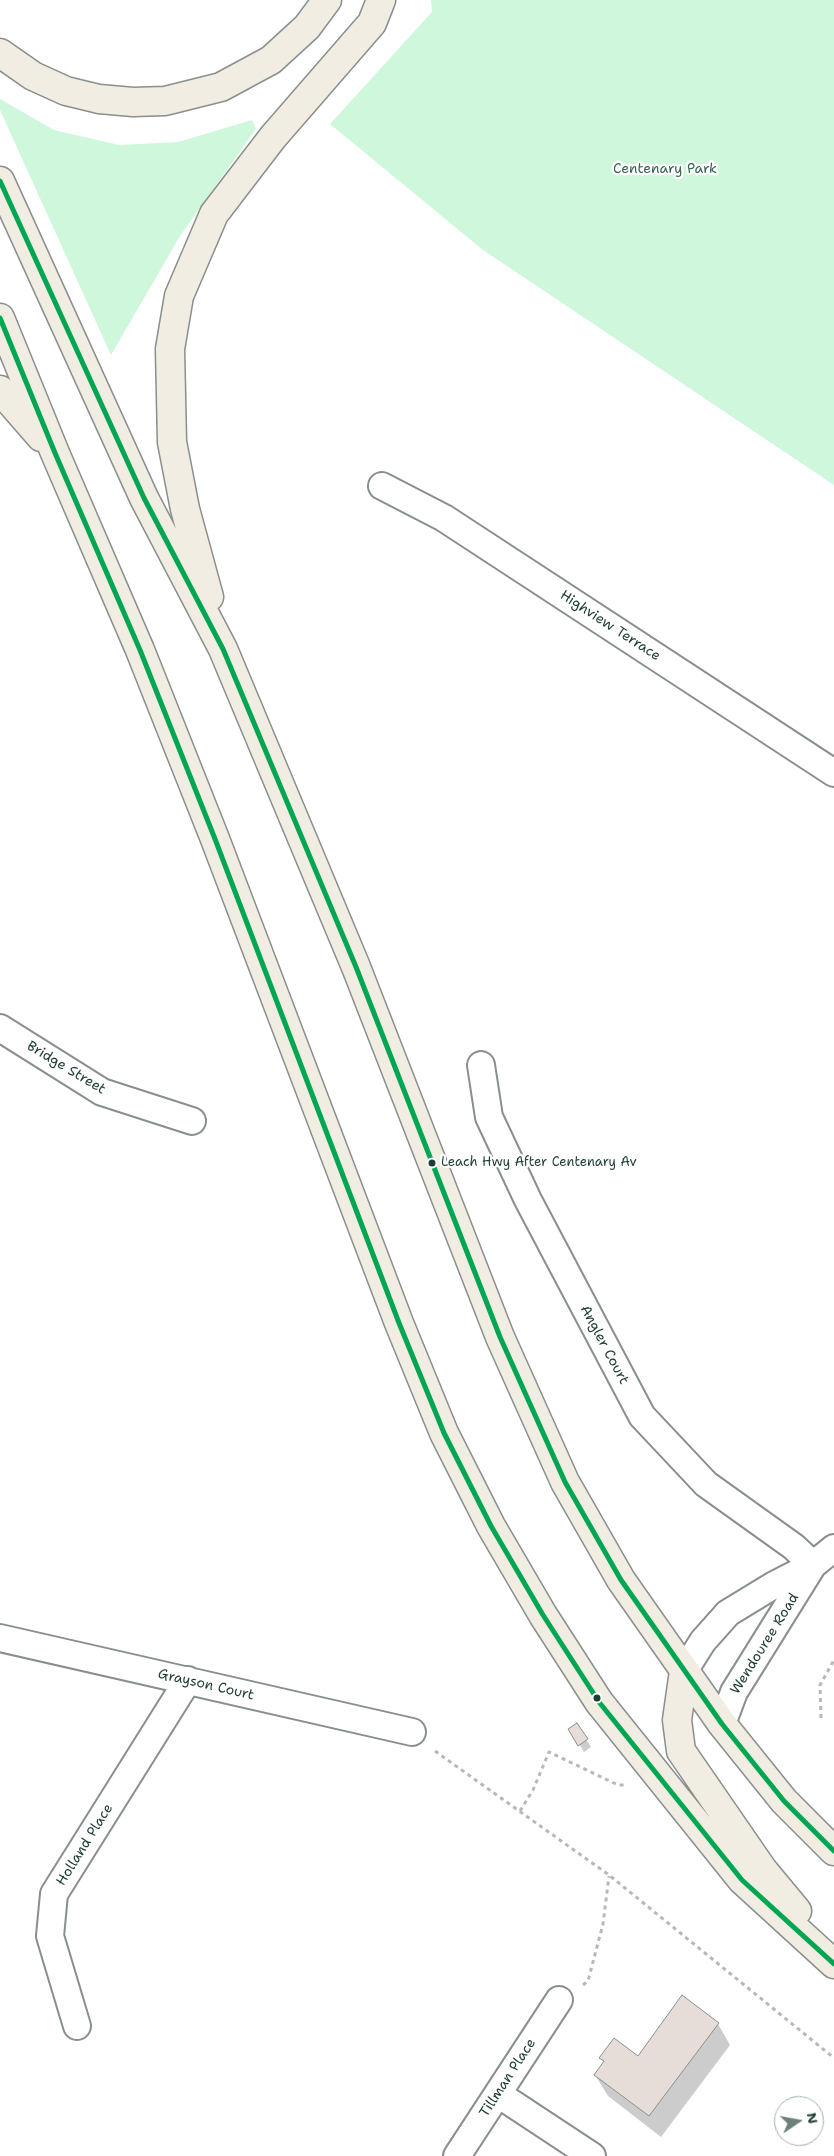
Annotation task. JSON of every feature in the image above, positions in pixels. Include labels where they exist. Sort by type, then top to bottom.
[{"type":"highway","points":[[0,53],[33,76],[66,91],[108,100],[133,102],[165,101],[221,87],[272,60],[307,27],[327,0]]},
{"type":"highway","points":[[223,649],[184,509],[172,442],[170,349],[179,296],[214,214],[273,137],[372,23],[381,0]]},
{"type":"highway","points":[[0,181],[144,498],[223,649],[356,967],[500,1337],[565,1482],[621,1580],[722,1724],[784,1801],[834,1852]]},
{"type":"highway","points":[[0,318],[55,454],[140,650],[403,1332],[444,1433],[491,1526],[543,1616],[599,1702],[742,1880],[834,1964]]},
{"type":"highway","points":[[0,390],[55,454]]},
{"type":"highway","points":[[684,1671],[677,1720],[681,1751],[763,1870],[834,1957]]},
{"type":"street","name":"Highview Terrace","points":[[382,486],[444,518],[834,773]]},
{"type":"street","name":"Bridge Street","points":[[0,1028],[102,1092],[192,1121]]},
{"type":"street","name":"Angler Court","points":[[481,1065],[489,1117],[528,1200],[642,1416],[706,1484],[794,1547],[814,1565]]},
{"type":"street","name":"Wendouree Road","points":[[684,1671],[703,1641],[728,1613],[774,1585],[814,1565],[834,1548]]},
{"type":"street","name":"Wendouree Road","points":[[722,1724],[734,1692],[814,1565]]},
{"type":"street","name":"Grayson Court","points":[[0,1638],[412,1732]]},
{"type":"street","name":"Holland Place","points":[[77,2026],[50,1936],[54,1894],[188,1680]]},
{"type":"street","name":"Tillman Place","points":[[457,2156],[559,2000]]},
{"type":"street","points":[[498,2094],[592,2156]]},
{"type":"path","points":[[821,1718],[820,1685],[834,1660]]},
{"type":"path","points":[[412,1732],[449,1762],[609,1875],[834,2058]]},
{"type":"path","points":[[520,1811],[533,1790],[549,1752],[618,1785],[627,1785],[621,1777]]},
{"type":"path","points":[[559,2000],[588,1981],[602,1924],[609,1875]]},
{"type":"green space","name":"Centenary Park","points":[[431,0],[834,0],[834,485],[483,250],[330,124],[432,12]]},
{"type":"green space","points":[[0,99],[54,130],[119,145],[178,142],[252,120],[256,129],[180,236],[111,355],[0,110]]},
{"type":"building","points":[[577,1723],[588,1739],[578,1746],[568,1729]]},
{"type":"building","points":[[682,1995],[719,2023],[649,2116],[594,2075],[604,2061],[599,2058],[614,2038],[638,2056]]},
{"type":"transit line","points":[[0,181],[144,498],[223,649],[356,967],[500,1337],[565,1482],[621,1580],[722,1724],[784,1801],[834,1851]]},
{"type":"transit line","points":[[0,318],[55,453],[140,650],[215,839],[399,1323],[444,1433],[491,1526],[543,1615],[599,1702],[742,1880],[834,1964]]},
{"type":"place","name":"Leach Hwy After Centenary Av","points":[[432,1163]]}]
